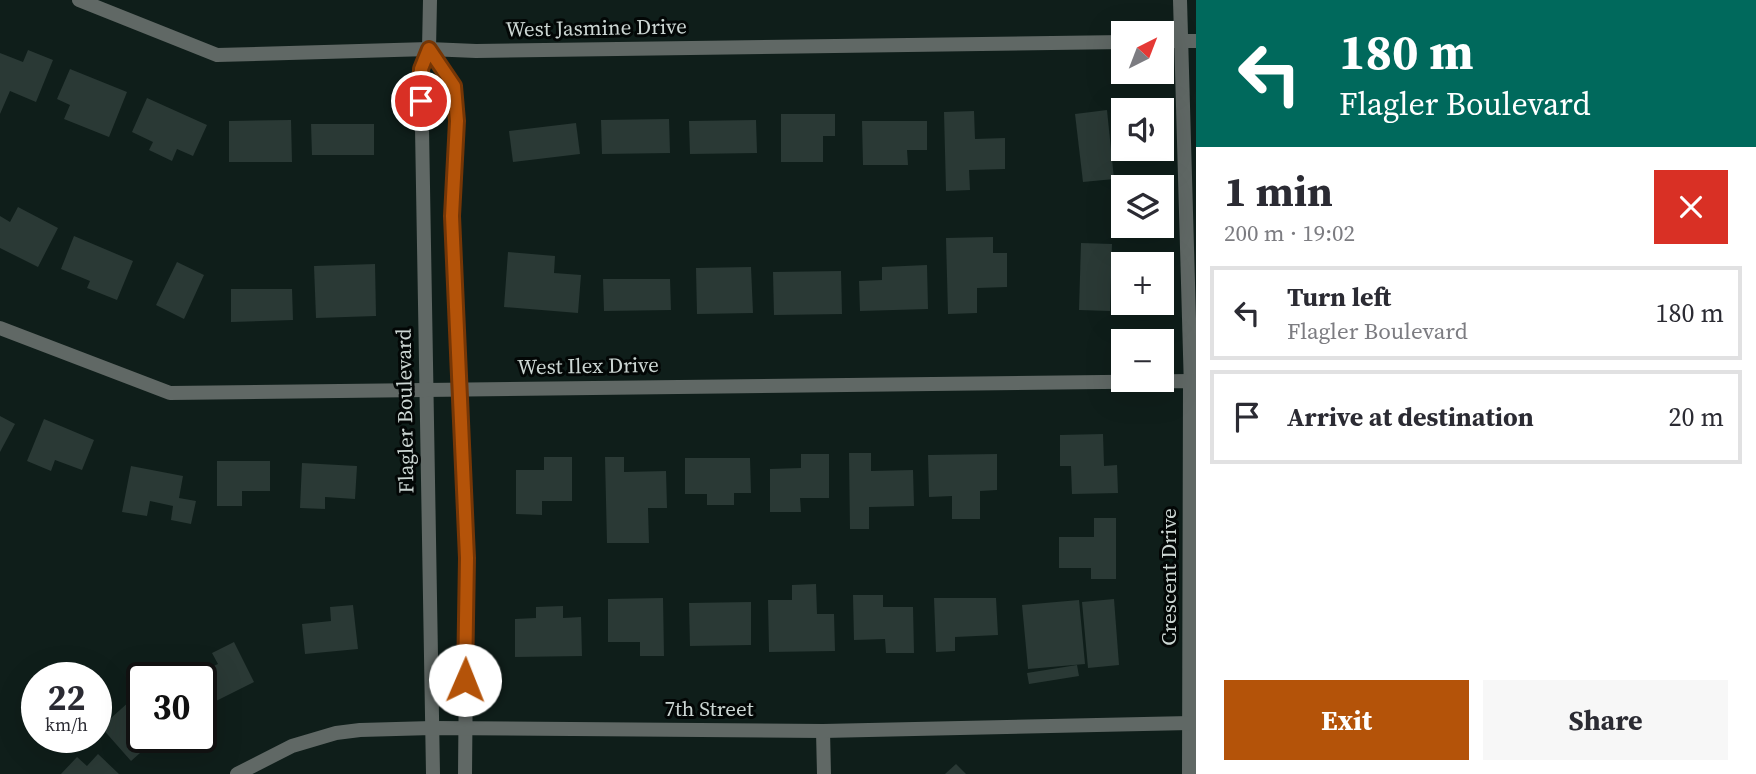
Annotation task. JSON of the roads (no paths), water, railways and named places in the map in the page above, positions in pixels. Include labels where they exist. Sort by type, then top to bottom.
[{"type":"street","name":"West Jasmine Drive","points":[[79,0],[217,55],[429,49],[476,51],[1111,42]]},
{"type":"street","name":"Flagler Boulevard","points":[[430,0],[429,49],[421,69],[433,774]]},
{"type":"street","points":[[1180,0],[1189,41],[1189,381],[1196,407]]},
{"type":"street","points":[[429,49],[454,86],[457,121],[452,216],[467,558],[465,774]]},
{"type":"street","name":"West Ilex Drive","points":[[0,328],[170,393],[1189,381]]},
{"type":"street","name":"Crescent Drive","points":[[1189,381],[1189,774]]},
{"type":"street","name":"7th Street","points":[[237,774],[292,746],[337,733],[360,730],[464,728],[823,731],[1190,723]]},
{"type":"street","points":[[823,731],[824,774]]}]
